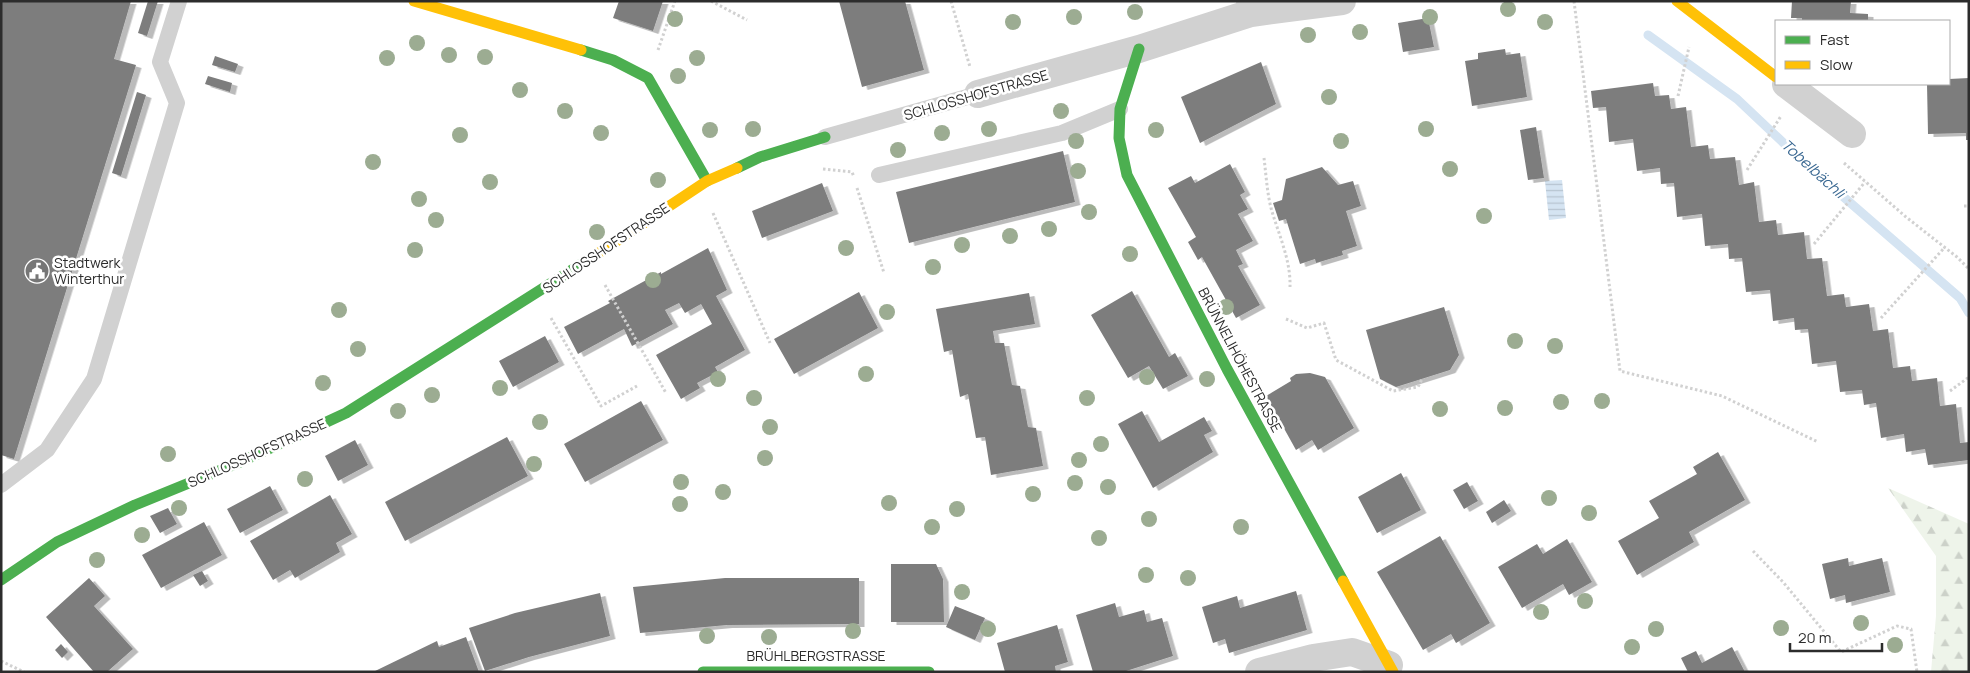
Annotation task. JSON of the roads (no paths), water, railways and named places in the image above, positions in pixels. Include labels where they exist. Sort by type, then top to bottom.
[{"type":"street","points":[[414,1],[613,60],[648,78],[707,181]]},
{"type":"street","name":"SCHLOSSHOFSTRASSE","points":[[978,94],[1139,49],[1251,7],[1342,1]]},
{"type":"street","points":[[1677,1],[1775,76]]},
{"type":"street","name":"BRÜNNELIHÖHESTRASSE","points":[[1139,49],[1120,109],[1119,138],[1127,175],[1143,210],[1391,669]]},
{"type":"street","points":[[1787,85],[1852,134]]},
{"type":"street","name":"SCHLOSSHOFSTRASSE","points":[[1,580],[57,542],[135,505],[238,463],[346,414],[537,294],[707,181],[760,157],[825,137]]},
{"type":"street","points":[[1259,672],[1313,658],[1352,652],[1391,669]]},
{"type":"street","name":"BRÜHLBERGSTRASSE","points":[[702,672],[929,672]]},
{"type":"lane","points":[[1,485],[47,450],[94,379],[177,104],[160,62],[179,1]]},
{"type":"lane","name":"SCHLOSSHOFSTRASSE","points":[[825,137],[978,94]]},
{"type":"lane","points":[[879,175],[1062,134],[1120,109]]},
{"type":"water","points":[[1562,180],[1566,218],[1549,220],[1545,181]]},
{"type":"waterway","name":"Tobelbächli","points":[[1648,35],[1737,99],[1809,167],[1960,298],[1969,313]]},
{"type":"place","name":"Stadtwerk Winterthur","points":[[37,271]]}]
